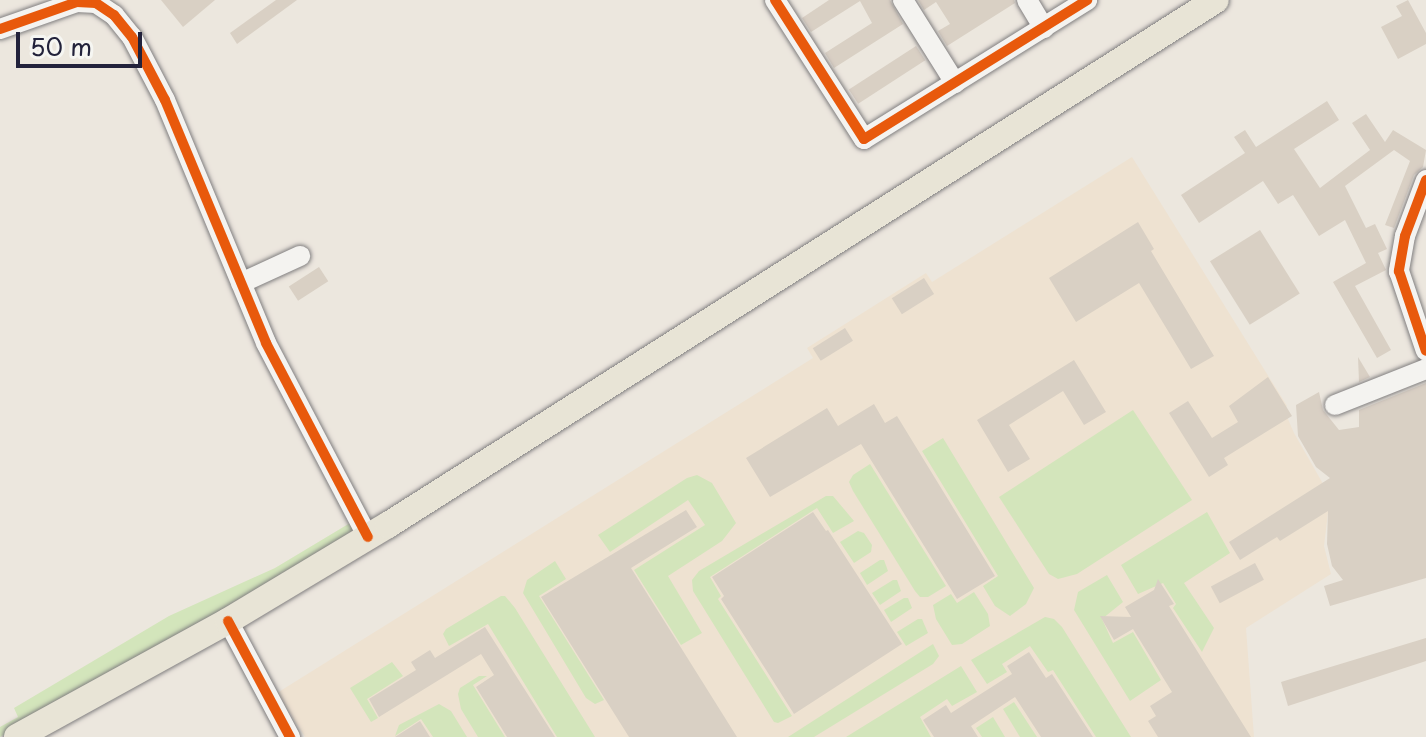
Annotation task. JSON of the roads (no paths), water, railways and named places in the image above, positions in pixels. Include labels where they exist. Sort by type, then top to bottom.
[{"type":"main road","points":[[17,737],[228,621],[368,537],[1216,0]]},
{"type":"street","points":[[775,0],[864,139],[1087,0]]},
{"type":"street","points":[[903,0],[955,83]]},
{"type":"street","points":[[1027,0],[1044,28]]},
{"type":"street","points":[[0,29],[77,2],[96,3],[114,15],[132,37],[160,89],[266,343],[368,537]]},
{"type":"street","points":[[1426,180],[1405,236],[1399,271],[1426,351]]},
{"type":"street","points":[[241,283],[300,256]]},
{"type":"street","points":[[1335,405],[1426,369]]},
{"type":"street","points":[[228,621],[290,737]]}]
